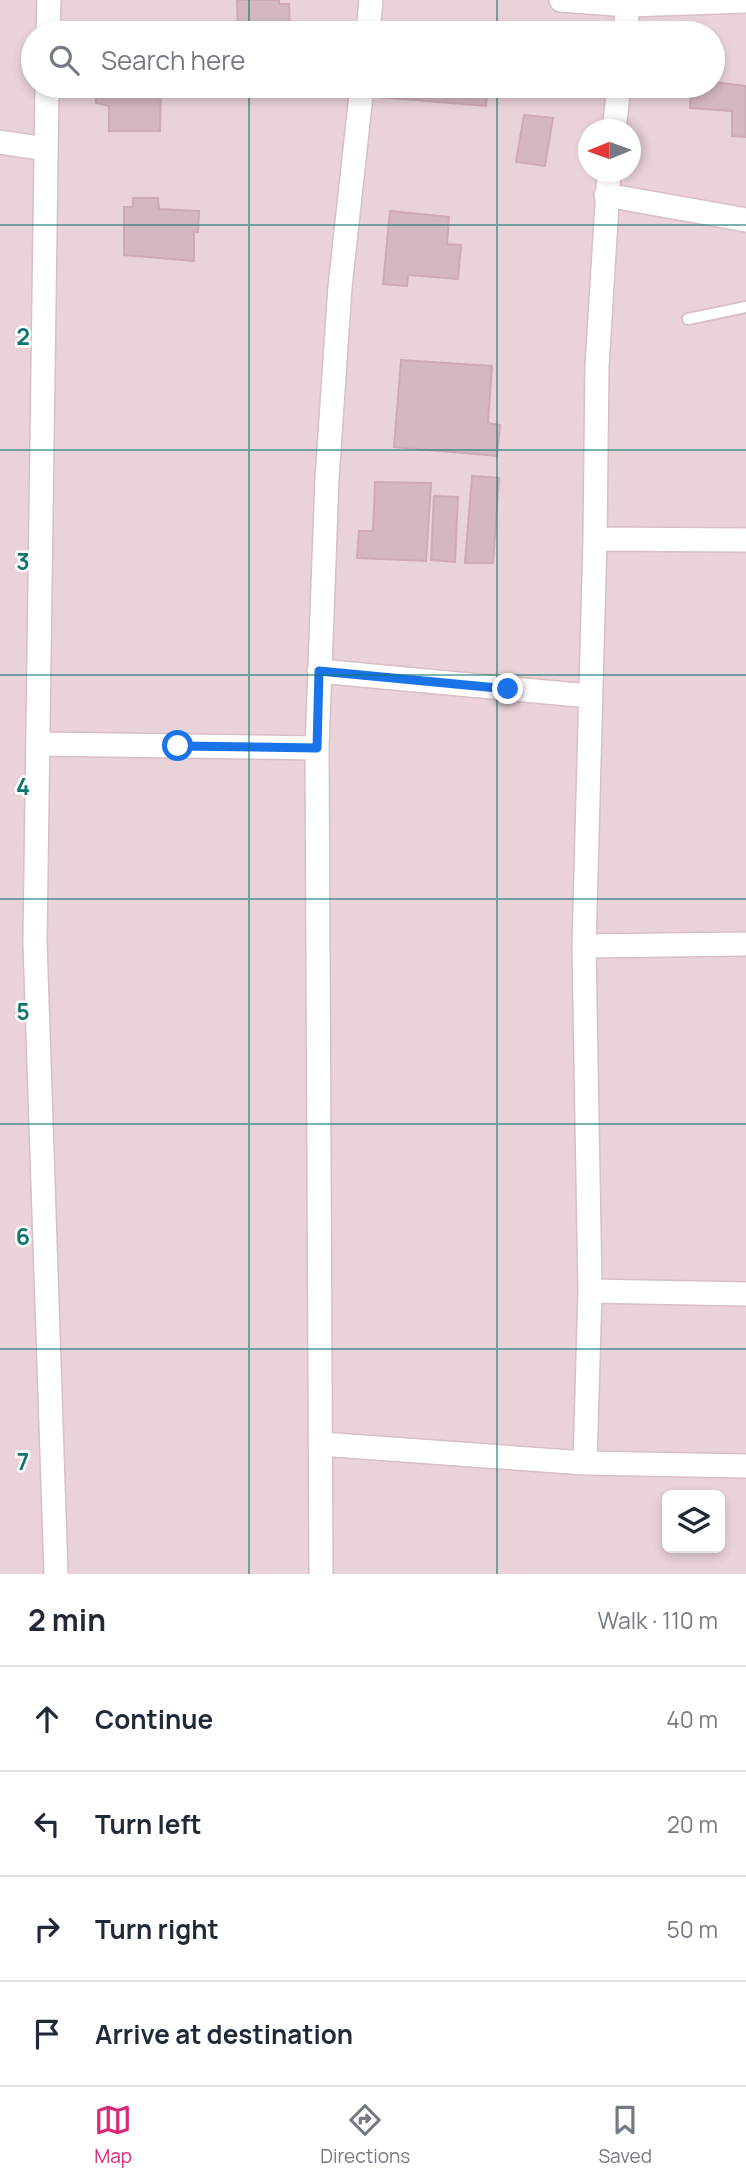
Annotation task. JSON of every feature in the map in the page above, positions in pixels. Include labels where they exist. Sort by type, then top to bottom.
[{"type":"street","points":[[48,21],[49,0]]},
{"type":"street","points":[[369,21],[371,0]]},
{"type":"street","points":[[561,0],[629,3],[746,1]]},
{"type":"street","points":[[627,21],[629,3]]},
{"type":"street","points":[[47,98],[34,942],[56,1574]]},
{"type":"street","points":[[321,1574],[317,748],[319,671],[327,479],[340,288],[361,98]]},
{"type":"street","points":[[615,119],[618,98]]},
{"type":"street","points":[[0,142],[46,149]]},
{"type":"street","points":[[585,1463],[590,1291],[584,947],[597,366],[608,182]]},
{"type":"street","points":[[606,195],[746,220]]},
{"type":"street","points":[[595,540],[746,540]]},
{"type":"street","points":[[319,671],[589,696]]},
{"type":"street","points":[[39,744],[317,748]]},
{"type":"street","points":[[584,947],[746,944]]},
{"type":"street","points":[[590,1291],[746,1294]]},
{"type":"street","points":[[321,1444],[585,1463],[746,1466]]},
{"type":"lane","points":[[688,319],[746,307]]},
{"type":"shaded area","points":[[0,0],[746,0],[746,1574],[0,1574]]},
{"type":"building","points":[[237,0],[279,0],[279,4],[289,4],[290,21],[238,21]]},
{"type":"building","points":[[725,83],[746,86],[746,137],[732,136],[732,111],[690,108],[690,98],[725,98]]},
{"type":"building","points":[[96,98],[161,98],[160,131],[109,131],[109,106],[96,103]]},
{"type":"building","points":[[392,98],[487,98],[486,106]]},
{"type":"building","points":[[524,115],[553,118],[545,166],[516,162]]},
{"type":"building","points":[[133,198],[158,198],[159,209],[199,211],[198,232],[194,232],[194,261],[124,255],[124,207],[133,207]]},
{"type":"building","points":[[390,211],[449,217],[447,244],[461,245],[458,279],[408,275],[407,286],[383,284]]},
{"type":"building","points":[[401,360],[492,366],[488,423],[500,425],[497,456],[394,447]]},
{"type":"building","points":[[472,476],[499,478],[493,563],[465,563]]},
{"type":"building","points":[[375,482],[431,483],[426,561],[357,558],[359,531],[373,531]]},
{"type":"building","points":[[434,496],[458,497],[455,562],[431,560]]},
{"type":"route","points":[[178,746],[317,748],[319,671],[508,689]]}]
